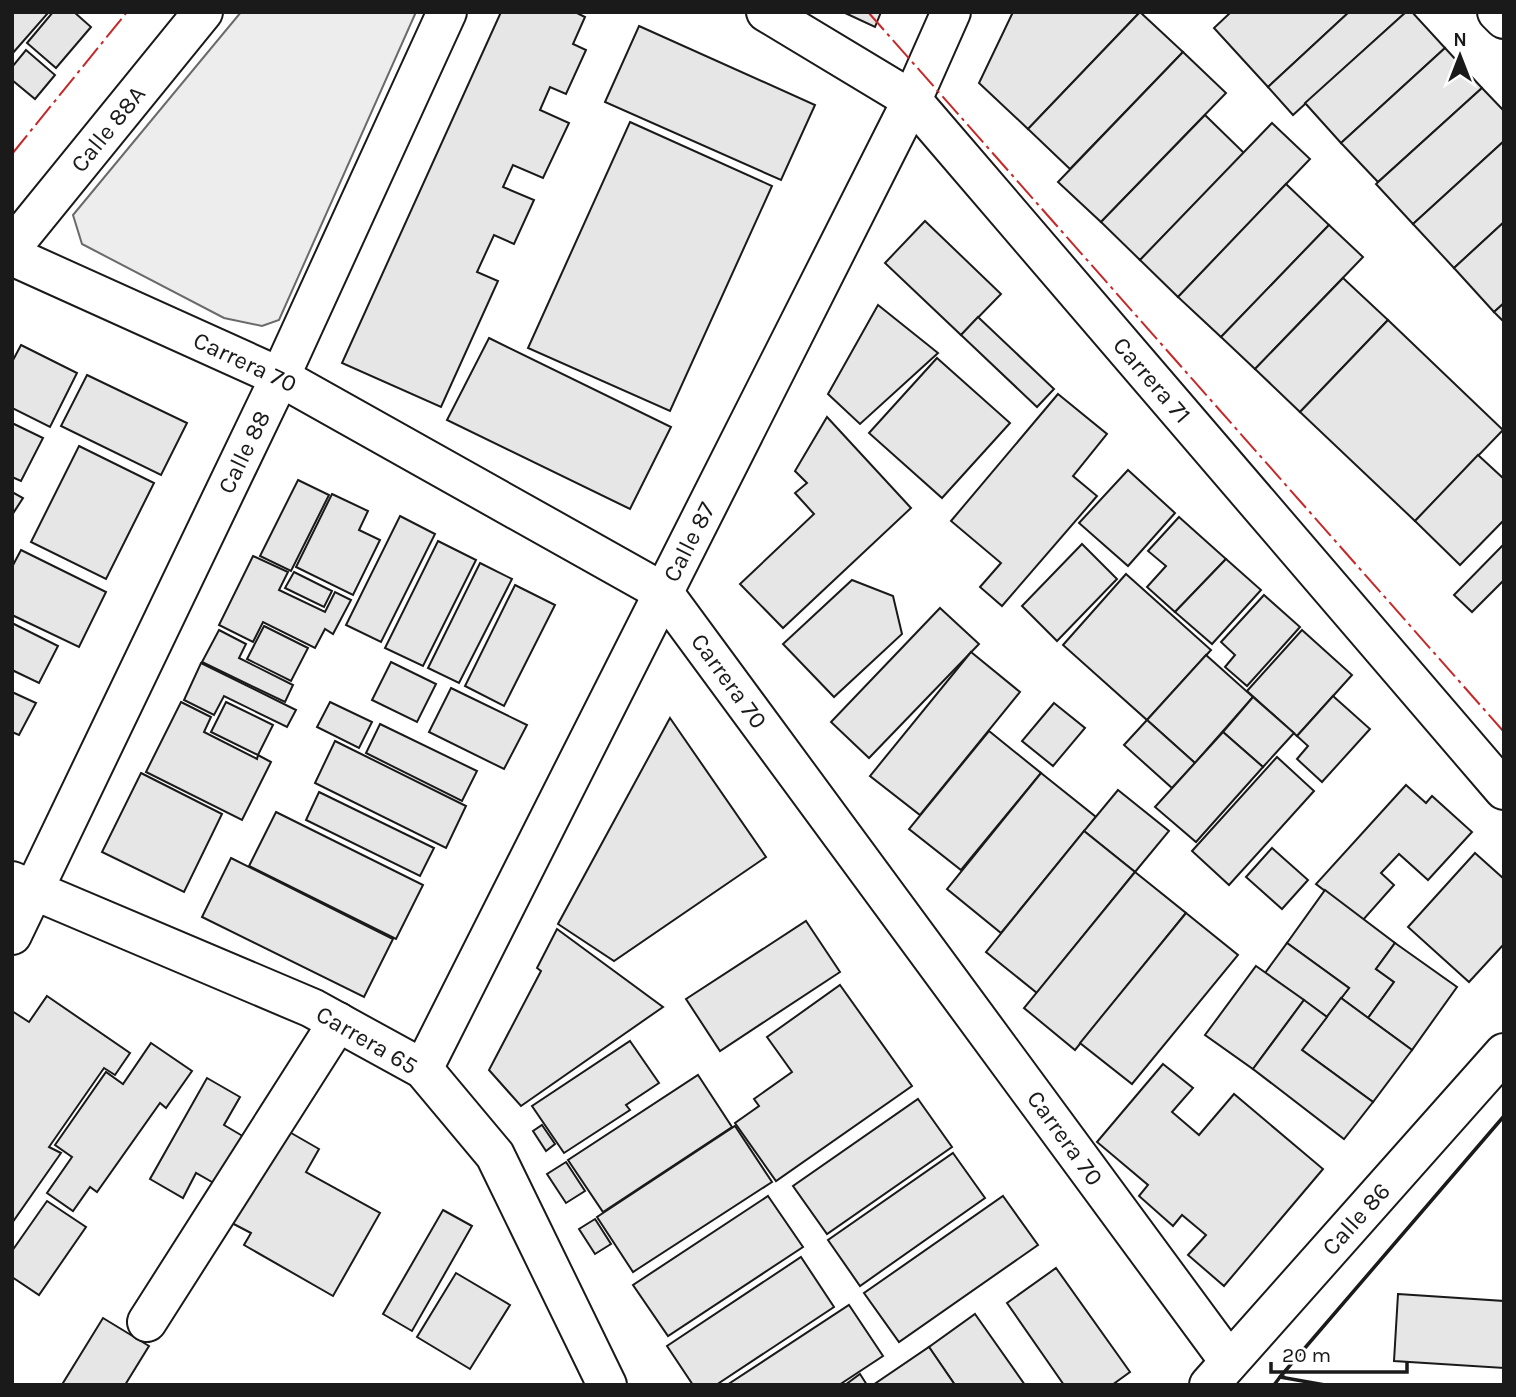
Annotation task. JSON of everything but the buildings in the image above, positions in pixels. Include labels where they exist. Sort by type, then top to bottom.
[{"type":"street","name":"Calle 88","points":[[12,935],[23,885],[280,377],[447,12]]},
{"type":"street","name":"Carrera 71","points":[[766,12],[912,100],[1504,790]]},
{"type":"street","name":"Calle 87","points":[[423,1069],[912,100],[951,12]]},
{"type":"street","points":[[1497,12],[1504,19]]},
{"type":"street","name":"Calle 88A","points":[[12,247],[184,19]]},
{"type":"street","name":"Carrera 70","points":[[12,256],[280,377],[663,592],[1219,1373]]},
{"type":"street","name":"Carrera 65","points":[[23,885],[312,1008],[423,1069],[495,1155],[603,1383]]},
{"type":"street","points":[[147,1322],[338,1022]]},
{"type":"street","name":"Calle 86","points":[[1219,1373],[1504,1053]]},
{"type":"shaded area","points":[[241,12],[416,12],[279,320],[262,326],[224,318],[82,244],[73,215]]},
{"type":"wall","points":[[1325,1385],[1280,1377],[1504,1116]]},
{"type":"wall","points":[[1274,1385],[1280,1377],[1284,1377]]},
{"type":"power","points":[[12,154],[127,12]]},
{"type":"power","points":[[868,12],[1504,732]]}]
